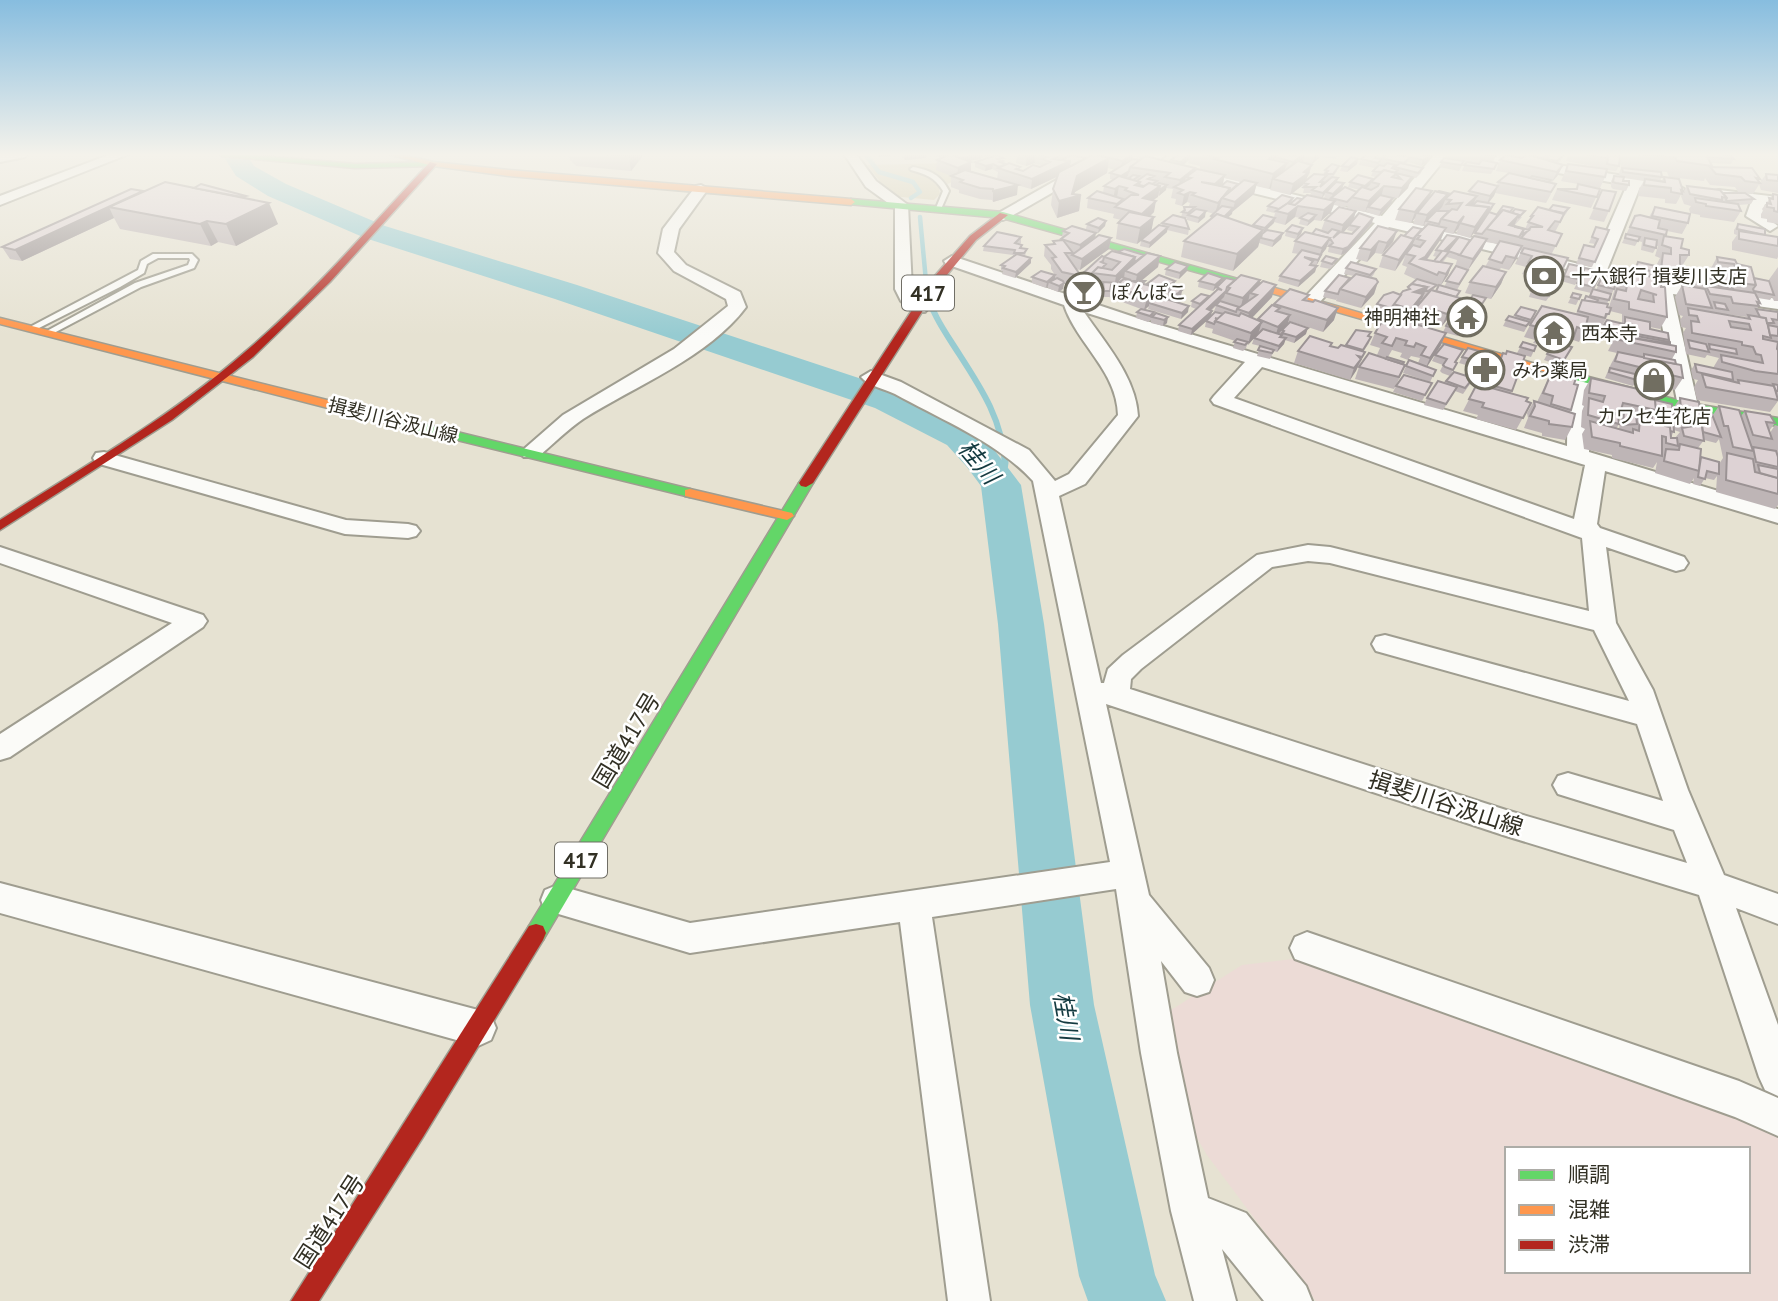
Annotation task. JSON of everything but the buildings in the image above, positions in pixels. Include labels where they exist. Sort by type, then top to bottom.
[{"type":"main road","points":[[0,526],[222,378],[270,335],[385,215]]},
{"type":"main road","points":[[1003,215],[1578,378],[1688,406],[1778,422]]},
{"type":"main road","name":"国道417号","points":[[304,1301],[398,1159],[557,900],[869,380],[952,261],[985,226],[1003,215]]},
{"type":"main road","name":"揖斐川谷汲山線","points":[[0,321],[787,516]]},
{"type":"street","points":[[531,453],[573,416],[687,350],[715,329],[737,307],[734,296],[681,268],[666,253],[671,229],[682,215]]},
{"type":"street","points":[[902,215],[904,244],[900,276],[906,297],[919,307]]},
{"type":"street","points":[[1360,215],[1597,273],[1663,287],[1778,304]]},
{"type":"street","points":[[1311,301],[1390,215]]},
{"type":"street","points":[[1597,273],[1622,215]]},
{"type":"street","points":[[1754,215],[1774,227],[1770,246]]},
{"type":"street","points":[[952,261],[1256,361],[1778,516]]},
{"type":"street","points":[[1663,287],[1688,406]]},
{"type":"street","points":[[1049,492],[1077,480],[1128,416],[1130,407],[1119,382],[1073,308],[1072,302]]},
{"type":"street","points":[[1256,361],[1221,400],[1676,563]]},
{"type":"street","points":[[1578,378],[1587,460],[1585,524],[1593,535],[1603,622],[1639,690],[1686,821],[1713,885],[1778,1077]]},
{"type":"street","points":[[869,380],[894,386],[1021,455],[1044,479],[1049,492],[1102,693],[1125,884],[1191,1211],[1215,1301]]},
{"type":"street","points":[[104,458],[345,527],[408,531]]},
{"type":"street","points":[[1102,693],[1132,662],[1265,561],[1308,553],[1330,555],[1603,622]]},
{"type":"street","points":[[0,555],[194,621],[0,748]]},
{"type":"street","points":[[1385,644],[1648,717]]},
{"type":"street","name":"揖斐川谷汲山線","points":[[1102,693],[1506,823],[1713,885],[1778,909]]},
{"type":"street","points":[[1567,785],[1686,821]]},
{"type":"street","points":[[557,900],[690,938],[914,903],[1125,884]]},
{"type":"street","points":[[1125,884],[1197,980]]},
{"type":"street","points":[[0,898],[478,1028]]},
{"type":"street","points":[[914,903],[969,1301]]},
{"type":"street","points":[[1307,948],[1778,1116]]},
{"type":"street","points":[[1191,1211],[1231,1228],[1292,1301]]},
{"type":"lane","points":[[32,328],[117,285],[141,271],[144,264],[156,256],[183,254],[194,260],[191,265],[138,285],[49,332]]},
{"type":"shaded area","points":[[1301,958],[1778,1130],[1778,1301],[1316,1301],[1207,1155],[1188,1123],[1168,1012],[1242,965]]},
{"type":"waterway","name":"桂川","points":[[335,215],[375,232],[566,292],[888,400],[960,437],[1001,485],[1021,624],[1062,1005],[1117,1276],[1127,1301]]},
{"type":"waterway","points":[[920,217],[927,292]]},
{"type":"waterway","points":[[926,290],[937,318],[979,386],[994,416],[1005,464]]},
{"type":"waterway","points":[[1001,485],[1005,464]]},
{"type":"traffic: fast","points":[[1000,215],[1254,285]]},
{"type":"traffic: fast","points":[[1550,370],[1688,406],[1778,422]]},
{"type":"traffic: fast","points":[[363,413],[690,493]]},
{"type":"traffic: fast","points":[[536,933],[806,483]]},
{"type":"traffic: slow","points":[[1254,285],[1550,370]]},
{"type":"traffic: slow","points":[[0,321],[363,413]]},
{"type":"traffic: slow","points":[[690,493],[787,516]]},
{"type":"traffic: jam","points":[[0,526],[168,417],[249,355],[326,280],[386,215]]},
{"type":"traffic: jam","points":[[806,483],[937,280],[973,238],[1003,215]]},
{"type":"traffic: jam","points":[[304,1301],[415,1129],[536,933]]},
{"type":"place","name":"十六銀行 揖斐川支店","points":[[1544,276]]},
{"type":"place","name":"ぽんぽこ","points":[[1084,292]]},
{"type":"place","name":"神明神社","points":[[1467,317]]},
{"type":"place","name":"西本寺","points":[[1554,333]]},
{"type":"place","name":"みわ薬局","points":[[1485,370]]},
{"type":"place","name":"カワセ生花店","points":[[1654,380]]}]
